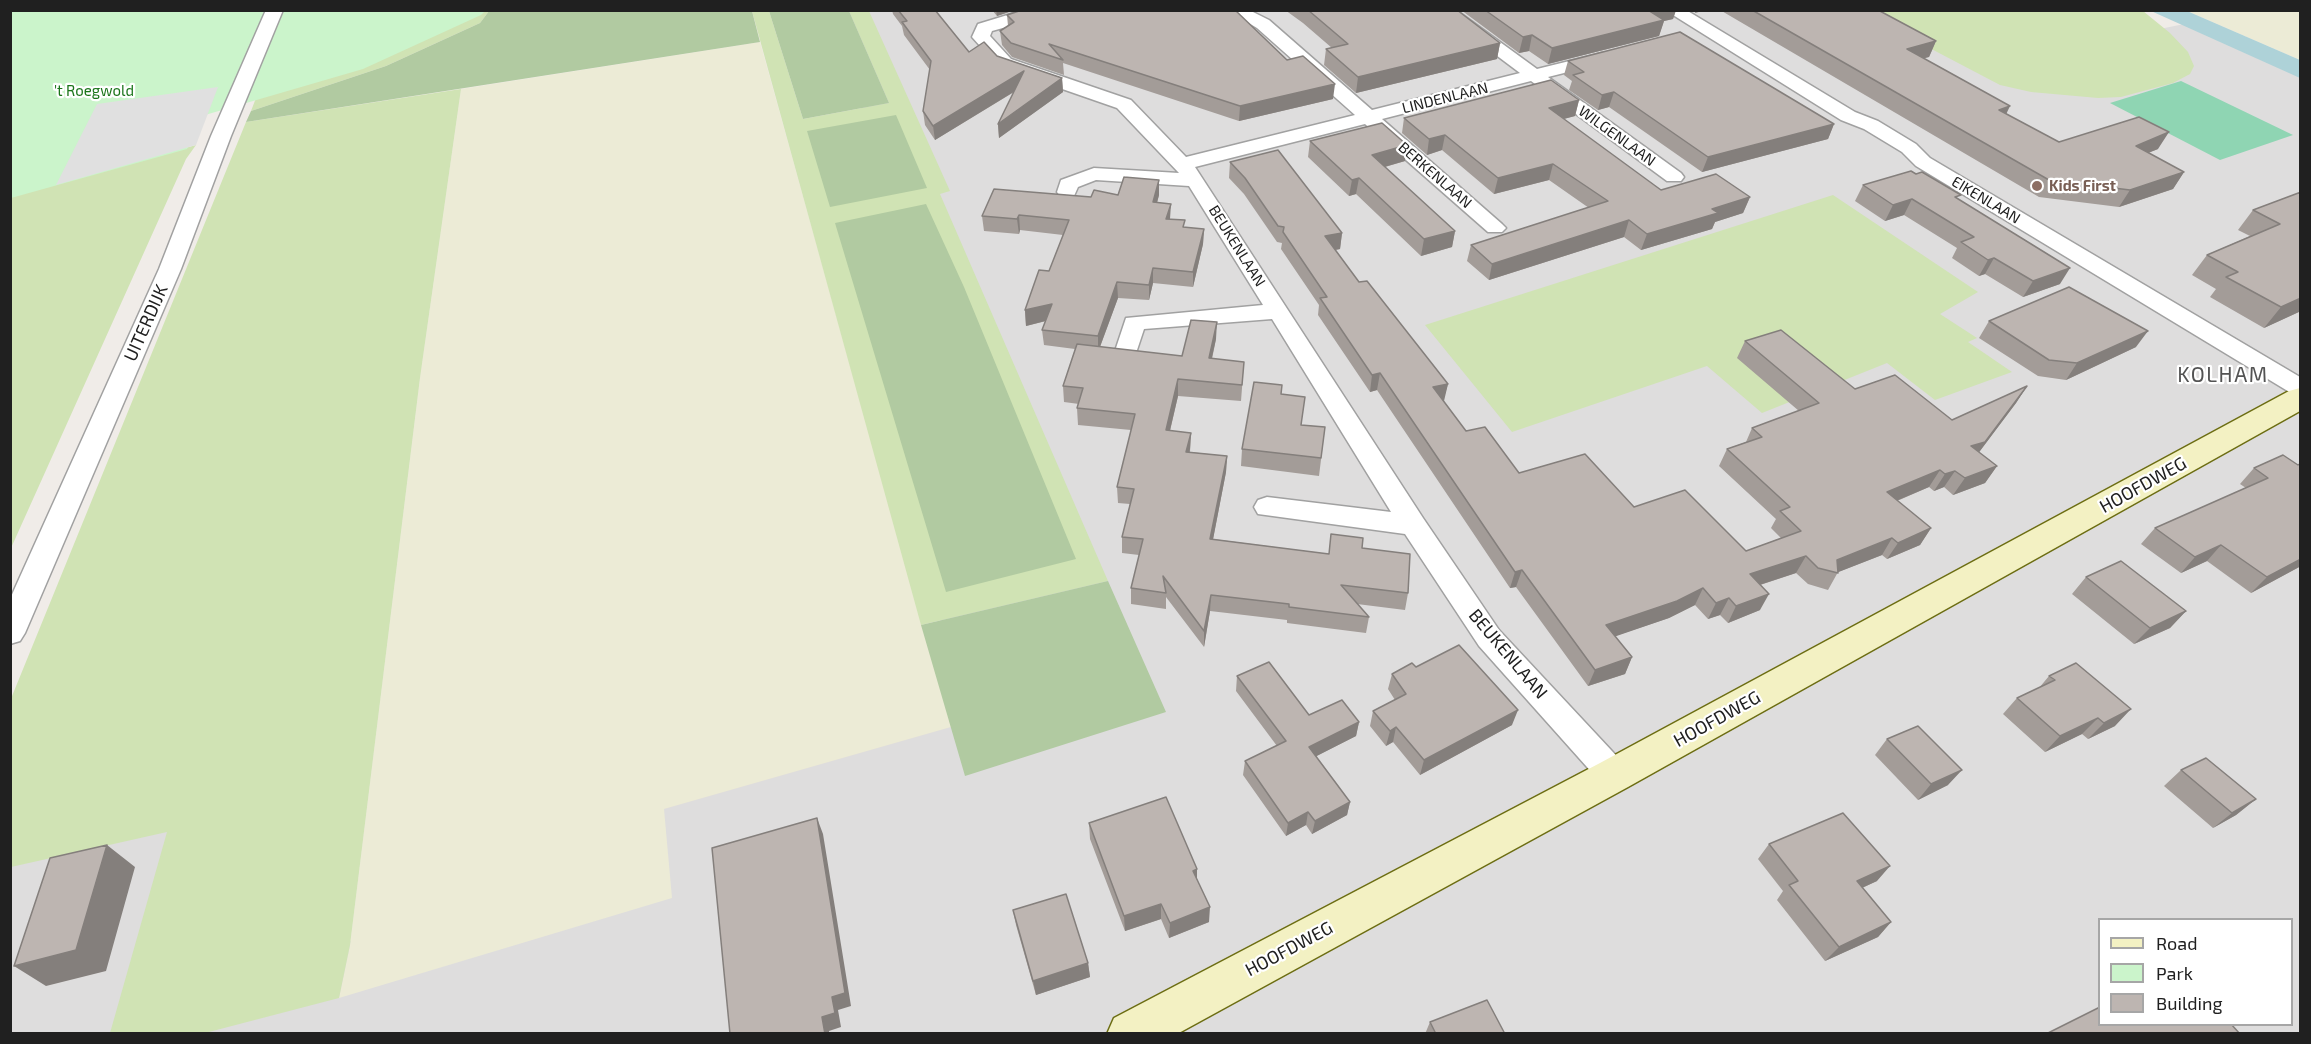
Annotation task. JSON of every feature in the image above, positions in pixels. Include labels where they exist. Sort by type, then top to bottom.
[{"type":"main road","name":"HOOFDWEG","points":[[1130,1034],[1614,775],[2301,398]]},
{"type":"street","name":"UITERDIJK","points":[[10,633],[170,269],[221,135],[275,10]]},
{"type":"street","name":"BEUKENLAAN","points":[[1047,10],[994,23],[984,28],[981,37],[1011,65],[1124,104],[1189,172],[1413,525],[1489,638],[1614,775]]},
{"type":"street","name":"BERKENLAAN","points":[[1234,10],[1263,24],[1495,228]]},
{"type":"street","name":"WILGENLAAN","points":[[1444,10],[1674,177]]},
{"type":"street","name":"EIKENLAAN","points":[[1673,10],[1848,116],[1880,130],[1909,148],[1923,162],[2301,387]]},
{"type":"street","points":[[1684,37],[1708,31]]},
{"type":"street","name":"LINDENLAAN","points":[[1189,172],[1369,117],[1615,55]]},
{"type":"street","points":[[1067,192],[1068,184],[1094,174],[1189,172]]},
{"type":"street","name":"BEUKENLAAN","points":[[1127,351],[1134,323],[1279,311]]},
{"type":"street","points":[[1267,507],[1413,525]]},
{"type":"shaded area","points":[[847,11],[1869,11],[2150,31],[2189,23],[2300,71],[2300,1033],[145,1034],[654,803],[955,718]]},
{"type":"shaded area","points":[[218,87],[196,145],[56,185],[97,104]]},
{"type":"shaded area","points":[[180,823],[126,1033],[11,1033],[10,864]]},
{"type":"green space","name":"'t Roegwold","points":[[11,11],[485,11],[481,15],[363,69],[205,115],[187,149],[11,198]]},
{"type":"green space","points":[[468,11],[489,11],[480,23],[386,66],[251,111],[256,98]]},
{"type":"green space","points":[[489,11],[752,11],[760,42],[246,122],[251,111],[386,66],[480,23]]},
{"type":"green space","points":[[752,11],[769,11],[803,119],[889,103],[849,11],[869,11],[950,191],[940,194],[1108,581],[921,625]]},
{"type":"green space","points":[[769,11],[849,11],[889,103],[803,119]]},
{"type":"green space","points":[[1859,11],[2143,11],[2170,33],[2188,52],[2194,66],[2190,74],[2173,83],[2121,97],[2098,98],[2031,92],[2000,85]]},
{"type":"green space","points":[[2187,11],[2300,11],[2300,60]]},
{"type":"green space","points":[[760,42],[951,727],[664,809],[672,898],[339,998],[350,945],[420,378],[461,89]]},
{"type":"green space","points":[[2181,81],[2293,135],[2220,160],[2110,103]]},
{"type":"green space","points":[[461,89],[420,378],[350,945],[339,998],[205,1033],[110,1033],[167,832],[11,867],[10,701],[246,122]]},
{"type":"green space","points":[[896,115],[927,188],[830,207],[807,131]]},
{"type":"green space","points":[[196,145],[186,159],[11,548],[11,197]]},
{"type":"green space","points":[[1833,195],[1978,292],[1940,314],[1977,338],[1968,342],[2012,372],[1935,400],[1887,363],[1762,413],[1707,366],[1512,432],[1425,325]]},
{"type":"green space","points":[[926,204],[964,287],[1076,559],[946,592],[835,223]]},
{"type":"green space","points":[[1108,581],[1166,712],[965,776],[921,625]]},
{"type":"water","points":[[2151,11],[2187,11],[2300,60],[2300,78]]},
{"type":"building","points":[[898,10],[935,10],[969,52],[984,42],[997,56],[1062,78],[998,124],[1024,71],[933,126],[923,111],[931,61],[902,22],[907,21]]},
{"type":"building","points":[[1022,10],[1235,10],[1287,60],[1303,56],[1335,84],[1240,106],[1049,44],[1063,60],[1011,43],[1000,31],[1014,22],[1007,15]]},
{"type":"building","points":[[1308,10],[1457,10],[1500,43],[1358,77],[1326,49],[1348,44]]},
{"type":"building","points":[[1485,10],[1648,10],[1664,20],[1552,48],[1532,35],[1523,37]]},
{"type":"building","points":[[1752,10],[1878,10],[1936,41],[1907,49],[2010,106],[1999,110],[2059,142],[2139,117],[2169,132],[2136,146],[2184,172],[2130,190],[2049,180]]},
{"type":"building","points":[[1680,32],[1834,124],[1708,157],[1614,92],[1602,95],[1573,75],[1584,72],[1568,61]]},
{"type":"building","points":[[1551,80],[1579,100],[1549,108],[1661,190],[1716,174],[1750,197],[1712,209],[1718,213],[1647,234],[1629,220],[1492,264],[1471,245],[1608,201],[1553,164],[1498,178],[1445,135],[1429,139],[1404,118]]},
{"type":"building","points":[[1382,123],[1407,145],[1372,155],[1455,231],[1424,239],[1359,178],[1352,180],[1310,141]]},
{"type":"building","points":[[1278,150],[1342,233],[1325,236],[1359,282],[1367,281],[1448,384],[1433,387],[1466,431],[1485,427],[1519,473],[1585,454],[1634,507],[1685,490],[1746,551],[1801,531],[1780,511],[1790,507],[1727,449],[1762,437],[1752,428],[1819,403],[1745,341],[1781,330],[1855,389],[1895,375],[1952,420],[2027,386],[1985,442],[1971,446],[1997,466],[1965,478],[1955,471],[1945,474],[1940,470],[1887,492],[1931,528],[1898,543],[1892,538],[1837,560],[1838,573],[1818,568],[1806,556],[1750,574],[1769,594],[1736,606],[1729,598],[1716,603],[1703,588],[1677,601],[1606,625],[1632,657],[1595,670],[1522,570],[1515,572],[1380,373],[1372,375],[1320,298],[1327,297],[1283,232],[1284,227],[1278,226],[1245,178],[1230,162]]},
{"type":"building","points":[[1911,171],[1916,174],[1922,172],[1961,195],[1955,197],[2070,268],[2033,281],[1994,258],[1988,260],[1961,242],[1974,237],[1912,199],[1893,205],[1863,185]]},
{"type":"building","points":[[1124,177],[1159,180],[1153,202],[1171,204],[1166,219],[1185,220],[1183,227],[1204,229],[1193,272],[1153,268],[1149,285],[1117,282],[1098,336],[1042,330],[1052,304],[1025,310],[1039,270],[1049,271],[1069,220],[1019,215],[1017,219],[982,216],[994,189],[1091,197],[1094,190],[1118,195]]},
{"type":"building","points":[[2301,192],[2301,298],[2281,307],[2226,277],[2238,272],[2207,255],[2280,224],[2253,210]]},
{"type":"building","points":[[2069,287],[2148,331],[2077,363],[2049,360],[1989,321]]},
{"type":"building","points":[[1191,320],[1217,322],[1209,358],[1244,362],[1242,385],[1178,379],[1166,430],[1191,433],[1186,452],[1227,456],[1210,539],[1329,554],[1331,534],[1363,538],[1362,548],[1410,554],[1408,593],[1341,585],[1369,617],[1289,607],[1289,604],[1211,595],[1204,631],[1163,576],[1166,593],[1131,588],[1143,539],[1122,537],[1134,489],[1117,487],[1135,414],[1077,408],[1083,388],[1063,386],[1077,344],[1182,356]]},
{"type":"building","points":[[1254,382],[1282,385],[1281,394],[1305,397],[1301,425],[1325,427],[1321,458],[1242,449]]},
{"type":"building","points":[[2283,455],[2298,465],[2301,463],[2301,559],[2267,577],[2221,545],[2195,557],[2155,528],[2268,478],[2254,468]]},
{"type":"building","points":[[2121,561],[2186,611],[2150,628],[2086,577]]},
{"type":"building","points":[[1459,645],[1518,710],[1424,760],[1396,727],[1390,731],[1373,711],[1406,694],[1392,674],[1412,663],[1416,667]]},
{"type":"building","points":[[1269,662],[1309,715],[1342,700],[1359,722],[1309,747],[1350,802],[1315,821],[1308,812],[1288,823],[1245,761],[1286,741],[1237,676]]},
{"type":"building","points":[[2076,663],[2131,709],[2104,723],[2098,718],[2060,736],[2017,698],[2055,680],[2049,676]]},
{"type":"building","points":[[1918,726],[1962,770],[1931,784],[1887,739]]},
{"type":"building","points":[[2206,758],[2256,799],[2232,813],[2181,770]]},
{"type":"building","points":[[1166,797],[1197,869],[1193,871],[1210,907],[1170,923],[1161,904],[1124,916],[1089,823]]},
{"type":"building","points":[[1843,813],[1890,866],[1857,881],[1891,922],[1839,947],[1789,885],[1798,881],[1769,844]]},
{"type":"building","points":[[817,818],[845,993],[832,997],[835,1013],[822,1017],[825,1034],[730,1034],[712,848]]},
{"type":"building","points":[[107,845],[76,950],[14,966],[50,858]]},
{"type":"building","points":[[1066,894],[1088,963],[1033,981],[1013,910]]},
{"type":"building","points":[[1487,1000],[1505,1034],[1436,1034],[1430,1022]]},
{"type":"building","points":[[2098,1008],[2098,1026],[2233,1026],[2240,1034],[2046,1034]]},
{"type":"place","name":"Kids First","points":[[2037,186]]},
{"type":"district","name":"KOLHAM","points":[[2223,375]]}]
